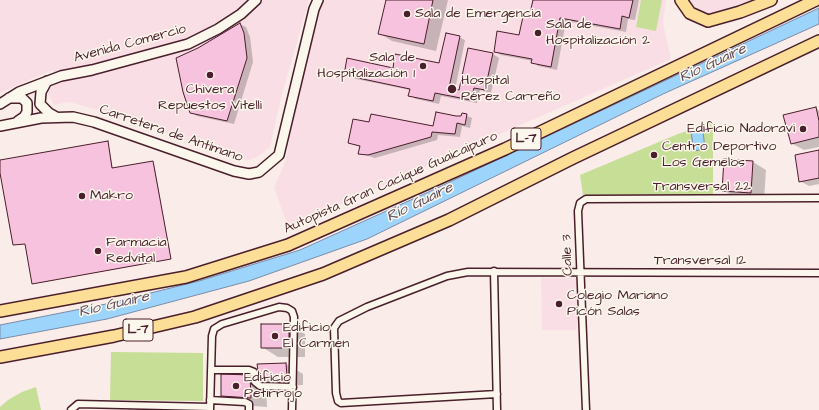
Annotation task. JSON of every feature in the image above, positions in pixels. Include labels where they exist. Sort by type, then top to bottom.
[{"type":"highway","points":[[681,0],[690,13],[708,20],[740,12],[771,0]]},
{"type":"highway","name":"Autopista Gran Cacique Guaicaipuro","points":[[0,310],[186,277],[288,245],[506,148],[816,0]]},
{"type":"highway","name":"L-7","points":[[0,358],[114,336],[195,317],[323,274],[450,220],[573,158],[819,41]]},
{"type":"main road","name":"Carretera de Antímano","points":[[0,126],[18,121],[56,117],[73,117],[94,122],[234,171],[249,174],[259,172],[279,155],[314,9],[318,0]]},
{"type":"main road","name":"Avenida Comercio","points":[[0,104],[32,86],[62,76],[92,70],[188,44],[218,29],[253,1]]},
{"type":"main road","points":[[47,81],[40,92],[40,104],[49,113],[56,117]]},
{"type":"main road","points":[[9,98],[22,98],[27,103],[27,112],[24,117],[18,121]]},
{"type":"street","name":"Transversal 22","points":[[586,199],[819,198]]},
{"type":"street","name":"Calle 3","points":[[586,199],[580,203],[578,211],[586,410]]},
{"type":"street","points":[[494,271],[497,410]]},
{"type":"street","name":"Transversal 12","points":[[497,394],[341,403],[338,401],[336,393],[333,335],[334,328],[338,321],[367,307],[447,276],[468,272],[819,273]]},
{"type":"street","points":[[210,406],[212,336],[214,329],[217,326],[279,307],[287,308],[292,311],[294,317],[292,410]]},
{"type":"street","points":[[211,370],[249,370],[254,372],[255,382],[260,386],[293,387]]},
{"type":"street","points":[[71,410],[78,404],[113,408],[210,406],[245,402],[249,404],[249,410]]},
{"type":"shaded area","points":[[0,0],[309,0],[281,98],[270,147],[259,156],[250,160],[229,157],[134,120],[69,102],[54,105],[48,94],[49,85],[57,78],[52,70],[0,93]]},
{"type":"shaded area","name":"Hospital Pérez Carreño","points":[[324,0],[666,0],[663,23],[671,59],[288,227],[274,187],[286,160],[293,118],[315,22]]},
{"type":"shaded area","points":[[689,0],[751,0],[716,13],[709,13],[697,10]]},
{"type":"shaded area","name":"Colegio Mariano Picón Salas","points":[[541,278],[577,278],[577,330],[542,330]]},
{"type":"green space","points":[[641,0],[662,0],[656,31],[636,27]]},
{"type":"green space","name":"Centro Deportivo Los Gemelos","points":[[713,122],[713,197],[583,195],[580,175],[678,134]]},
{"type":"green space","points":[[111,352],[203,353],[203,401],[110,400]]},
{"type":"green space","points":[[36,387],[41,410],[0,410],[0,407],[8,400],[22,392]]},
{"type":"water","name":"Río Guaire","points":[[819,8],[819,24],[663,94],[367,239],[249,281],[107,319],[0,339],[0,325],[106,304],[199,281],[300,250],[435,189]]},
{"type":"water","points":[[703,131],[705,149],[694,151],[691,132]]},
{"type":"building","name":"Sala de Emergencia","points":[[386,0],[433,0],[424,44],[378,34]]},
{"type":"building","name":"Sala de Hospitalización 2","points":[[533,0],[633,0],[629,18],[622,16],[620,29],[560,18],[551,67],[531,63],[532,59],[494,52],[497,31],[519,35],[524,12],[530,13]]},
{"type":"building","name":"Chivera Repuestos Vitelli","points":[[240,23],[244,33],[247,58],[227,121],[190,113],[183,92],[176,58],[198,48]]},
{"type":"building","name":"Sala de Hospitalización 1","points":[[446,33],[460,36],[449,88],[459,90],[468,48],[493,53],[485,90],[474,88],[471,100],[435,93],[433,101],[408,96],[410,89],[344,75],[347,58],[393,68],[395,54],[439,63]]},
{"type":"building","name":"Edificio Nadoravi","points":[[816,107],[819,121],[819,137],[791,144],[783,115]]},
{"type":"building","points":[[436,112],[456,116],[461,116],[462,113],[467,114],[465,125],[457,123],[455,134],[432,132],[431,137],[368,155],[358,154],[360,146],[348,143],[353,119],[369,122],[371,114],[433,126]]},
{"type":"building","name":"Makro","points":[[108,141],[112,168],[153,161],[171,259],[32,284],[25,244],[13,245],[0,173],[0,160]]},
{"type":"building","points":[[819,150],[819,178],[799,182],[795,155]]},
{"type":"building","points":[[724,159],[753,161],[751,193],[722,191]]},
{"type":"building","name":"Edificio El Carmen","points":[[261,324],[289,324],[289,348],[261,348]]},
{"type":"building","points":[[286,363],[287,376],[259,377],[257,364]]},
{"type":"building","name":"Edificio Petirrojo","points":[[221,374],[250,375],[251,398],[221,396]]},
{"type":"place","name":"Sala de Emergencia","points":[[407,14]]},
{"type":"place","name":"Sala de Hospitalización 2","points":[[538,33]]},
{"type":"place","name":"Sala de Hospitalización 1","points":[[423,66]]},
{"type":"place","name":"Chivera Repuestos Vitelli","points":[[210,75]]},
{"type":"place","name":"Hospital Pérez Carreño","points":[[452,89]]},
{"type":"place","name":"Edificio Nadoravi","points":[[803,129]]},
{"type":"place","name":"Centro Deportivo Los Gemelos","points":[[654,155]]},
{"type":"place","name":"Makro","points":[[82,196]]},
{"type":"place","name":"Farmacia Redvital","points":[[98,251]]},
{"type":"place","name":"Colegio Mariano Picón Salas","points":[[559,304]]},
{"type":"place","name":"Edificio El Carmen","points":[[275,336]]},
{"type":"place","name":"Edificio Petirrojo","points":[[236,386]]}]
